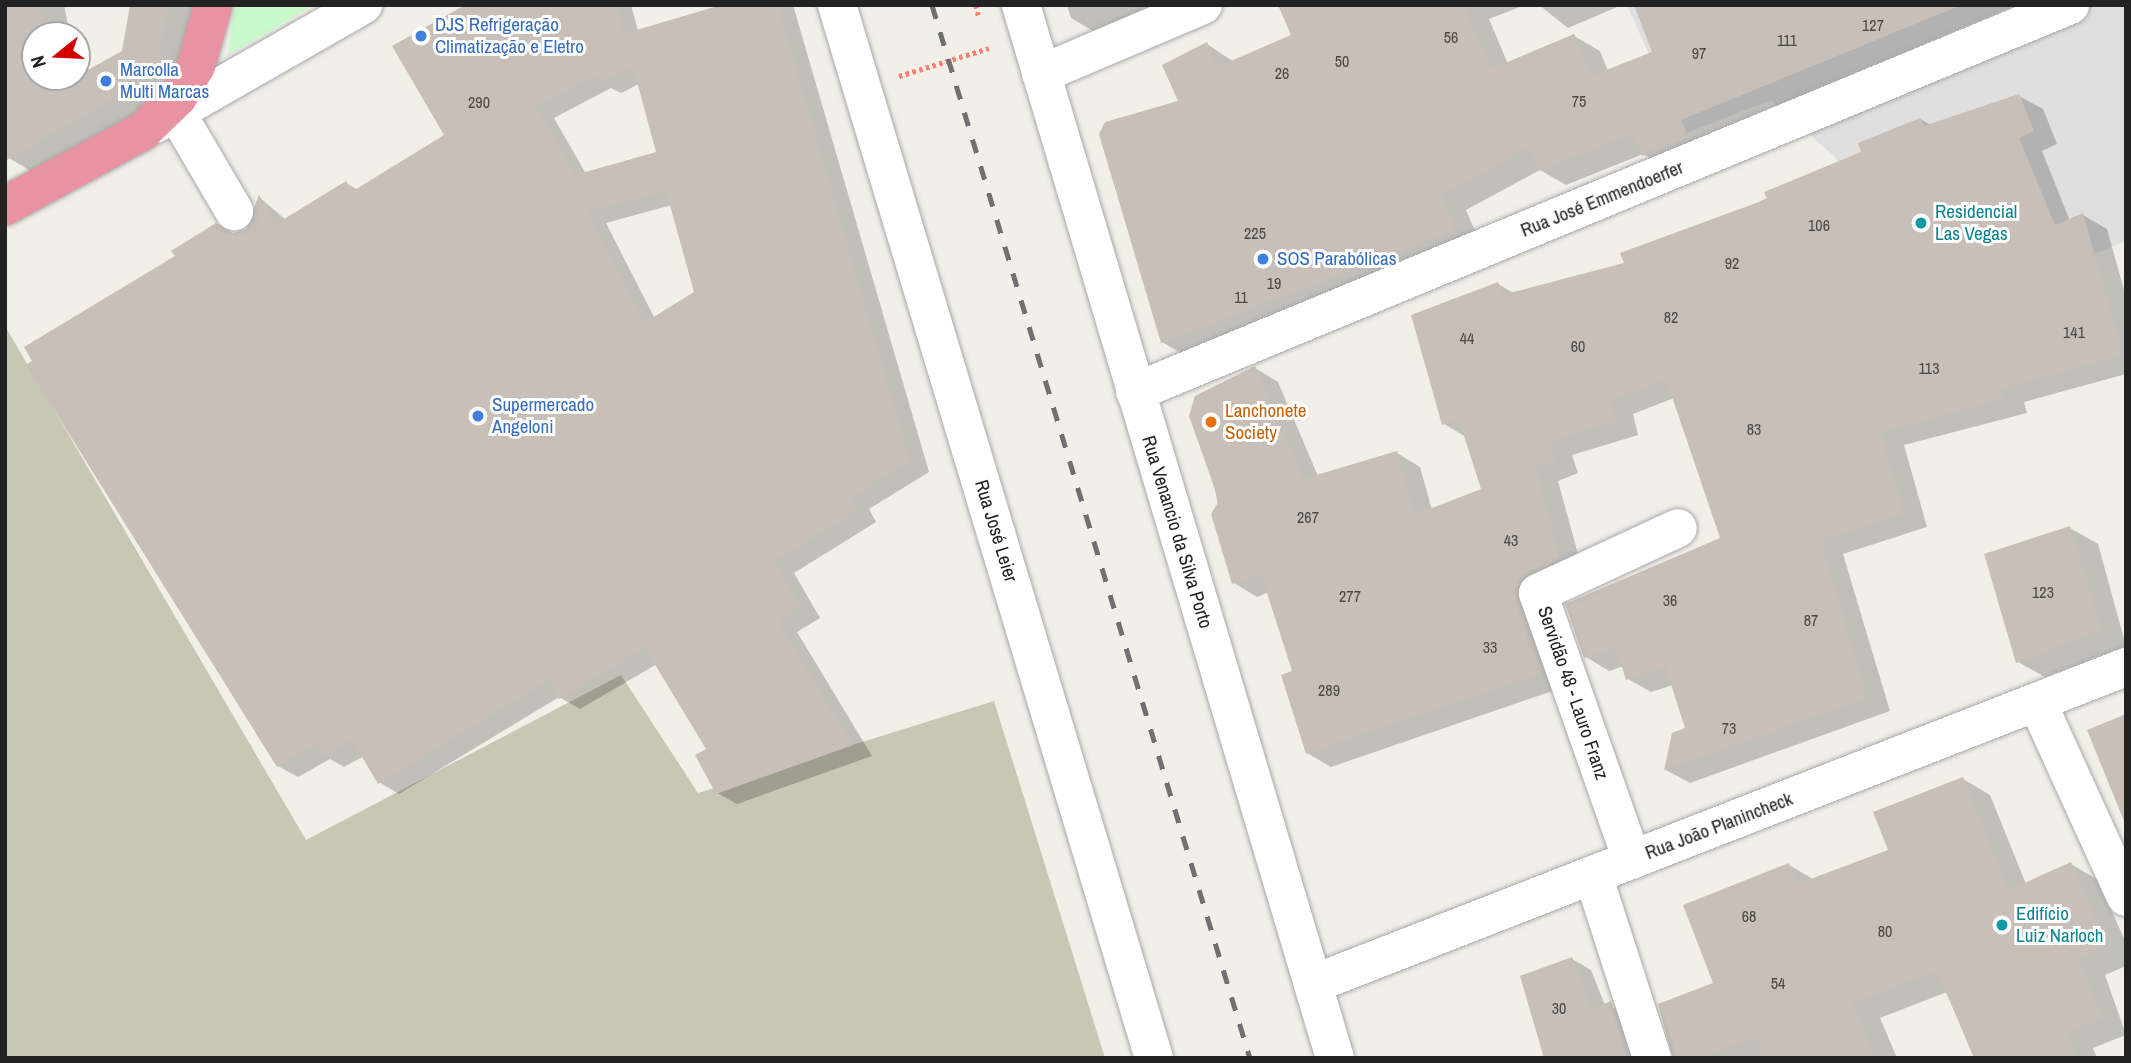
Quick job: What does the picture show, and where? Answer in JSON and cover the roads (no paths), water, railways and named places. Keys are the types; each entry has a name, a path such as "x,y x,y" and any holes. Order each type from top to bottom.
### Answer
{"highway":[{"path":"5,206 143,131 178,97 196,66 214,5"}],"street":[{"path":"143,131 363,5"},
{"name":"Rua José Leier","path":"837,5 1154,1058"},
{"name":"Rua Venancio da Silva Porto","path":"1021,5 1335,1058"},
{"path":"1041,74 1203,5"},
{"name":"Rua José Emmendoerfer","path":"1135,392 2070,5"},
{"path":"176,112 234,211"},
{"name":"Servidão 48 - Lauro Franz","path":"1632,860 1538,593 1678,528"},
{"name":"Rua João Planincheck","path":"1313,984 2126,667"},
{"path":"2037,702 2126,897"},
{"path":"1593,875 1652,1058"}],"railway":[{"path":"932,5 1250,1058"}],"place":[{"name":"DJS Refrigeração Climatização e Eletro","path":"421,36"},
{"name":"Marcolla Multi Marcas","path":"106,81"},
{"name":"Residencial Las Vegas","path":"1921,223"},
{"name":"SOS Parabólicas","path":"1263,259"},
{"name":"Supermercado Angeloni","path":"478,416"},
{"name":"Lanchonete Society","path":"1211,422"},
{"name":"Edifício Luiz Narloch","path":"2002,925"}]}
